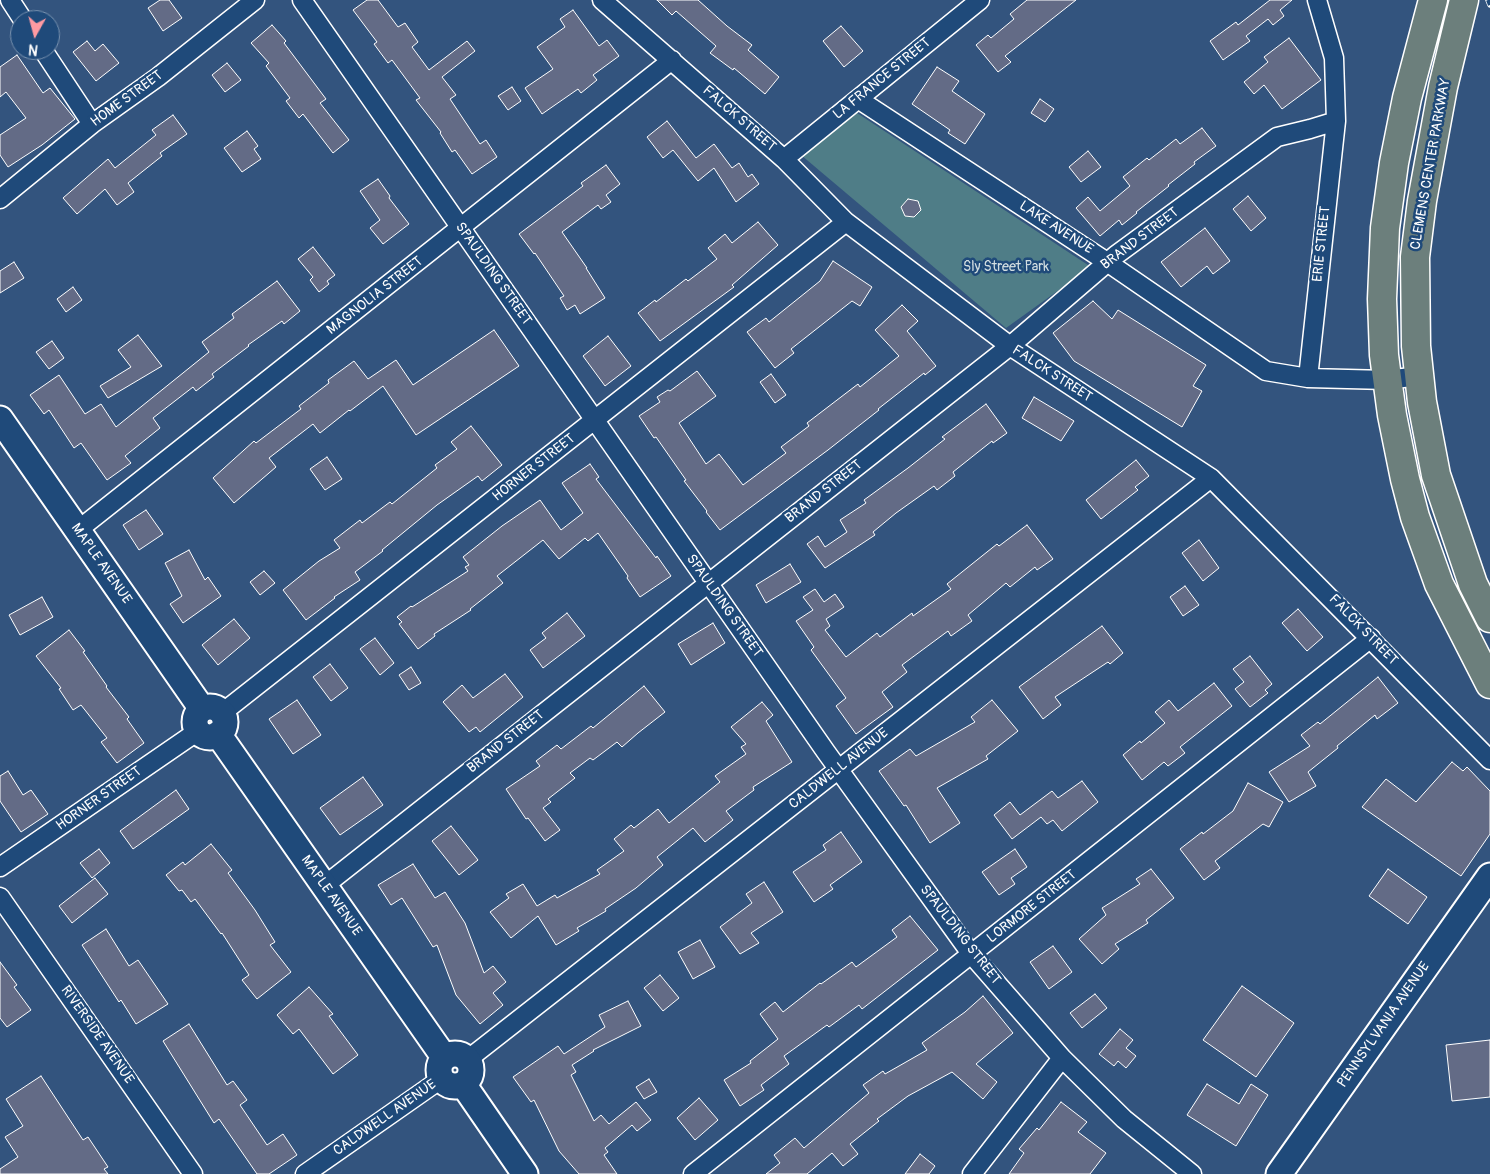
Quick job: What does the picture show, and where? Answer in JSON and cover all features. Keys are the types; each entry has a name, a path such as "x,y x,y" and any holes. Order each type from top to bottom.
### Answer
{"main road":[{"path":"1433,0 1407,98 1394,163 1385,228 1382,299 1384,355 1392,415 1405,479 1418,525 1438,584 1490,684"},
{"name":"CLEMENS CENTER PARKWAY","path":"1464,0 1432,145 1422,201 1416,257 1416,346 1422,402 1436,474 1473,584 1490,618"},
{"name":"MAPLE AVENUE","path":"0,419 526,1174"},
{"name":"PENNSYLVANIA AVENUE","path":"1279,1174 1490,876"}],"street":[{"name":"HOME STREET","path":"0,199 92,124 158,77 255,0"},
{"name":"SPAULDING STREET","path":"302,0 838,770 972,955 1062,1058 1124,1119 1192,1174"},
{"name":"LA FRANCE STREET","path":"784,159 980,0"},
{"name":"ERIE STREET","path":"1308,378 1336,121 1334,58 1317,0"},
{"name":"FALCK STREET","path":"604,1 784,159 846,222 1010,346 1211,478 1490,760"},
{"path":"50,60 92,124"},
{"name":"MAGNOLIA STREET","path":"78,530 672,60"},
{"name":"LAKE AVENUE","path":"858,99 1108,262 1266,371 1308,378"},
{"name":"BRAND STREET","path":"324,886 1010,346 1108,262 1277,137 1336,121"},
{"name":"HORNER STREET","path":"0,867 210,722 846,222"},
{"path":"1308,378 1387,380 1419,376"},
{"name":"CALDWELL AVENUE","path":"305,1174 454,1070 1211,478"},
{"name":"LORMORE STREET","path":"693,1174 1371,638"},
{"name":"RIVERSIDE AVENUE","path":"0,897 193,1174"},
{"path":"972,1174 1062,1058"}],"green space":[{"name":"Sly Street Park","path":"857,113 1091,267 1006,328 801,155"}],"building":[{"path":"160,0 169,0 182,18 163,31 148,8"},
{"path":"367,0 378,0 398,27 405,23 418,42 412,47 429,70 467,41 475,51 442,77 456,95 450,99 480,144 486,140 497,157 472,174 455,150 452,152 441,132 416,100 420,98 392,60 388,63 374,44 377,42 353,10"},
{"path":"657,0 698,0 752,45 748,50 779,77 765,94 734,68 733,70 710,53 716,46 676,11 672,15"},
{"path":"1027,0 1076,0 1005,56 1011,62 998,72 976,45 988,35 991,38 1014,19 1010,14"},
{"path":"1270,0 1292,0 1280,10 1284,16 1273,25 1268,19 1246,36 1250,41 1223,60 1210,41 1236,22 1238,25"},
{"path":"573,10 599,46 607,40 619,56 593,75 597,80 581,93 578,89 542,114 525,88 553,69 537,47 565,27 560,19"},
{"path":"272,25 286,41 284,43 326,99 320,103 349,140 333,153 303,114 299,118 286,101 290,98 266,66 269,63 251,43"},
{"path":"841,26 863,51 844,67 823,41"},
{"path":"1289,38 1321,80 1282,109 1264,85 1254,94 1244,82 1268,62 1264,57"},
{"path":"87,41 95,51 103,44 119,63 96,81 73,52"},
{"path":"10,60 20,60 43,93 50,88 75,119 42,145 8,167 0,155 0,135 26,118 6,92 0,97 0,67"},
{"path":"227,63 241,80 225,92 212,75"},
{"path":"937,67 959,81 952,91 985,114 965,144 948,133 950,130 912,104"},
{"path":"512,87 521,101 508,110 498,96"},
{"path":"1040,99 1054,109 1045,122 1031,113"},
{"path":"173,115 187,134 160,153 162,156 128,183 134,192 117,205 105,189 77,214 63,198 108,159 115,168 156,135 152,130"},
{"path":"667,121 696,158 714,144 732,168 739,163 748,177 752,174 759,184 736,202 714,168 698,181 673,150 663,158 647,137"},
{"path":"1202,128 1216,146 1194,162 1195,164 1122,225 1119,220 1100,236 1076,208 1088,197 1100,211 1130,186 1123,177 1176,139 1180,144"},
{"path":"247,131 258,146 254,149 261,159 242,172 224,148"},
{"path":"1088,151 1101,167 1081,182 1069,167"},
{"path":"606,165 620,184 606,195 611,202 601,209 598,205 562,232 605,298 580,314 575,305 567,310 560,298 564,296 535,253 519,234 583,186 581,183"},
{"path":"378,179 390,196 389,198 409,224 383,244 370,228 380,220 360,191"},
{"path":"1248,196 1266,218 1251,231 1233,209"},
{"path":"908,199 918,201 921,210 914,217 905,216 901,207"},
{"path":"758,222 778,245 732,285 734,287 660,341 638,313 686,279 688,281 717,259 708,248 725,234 732,243"},
{"path":"1205,228 1230,261 1213,274 1207,266 1181,287 1161,262"},
{"path":"313,247 335,275 327,281 329,284 319,292 310,280 313,277 298,259"},
{"path":"833,261 872,287 860,306 852,301 791,349 794,353 775,368 747,332 766,318 769,322 820,281"},
{"path":"14,262 24,278 0,293 0,271"},
{"path":"277,281 300,311 284,324 282,321 248,345 212,374 214,377 196,391 193,387 153,418 160,428 125,456 131,463 107,480 81,443 74,448 49,410 44,414 30,395 59,375 85,414 101,404 116,427 209,352 202,342 234,318 232,314"},
{"path":"73,287 82,300 66,312 57,299"},
{"path":"1093,301 1112,319 1118,310 1206,365 1193,386 1202,391 1182,427 1074,361 1053,333"},
{"path":"902,305 918,321 907,331 936,366 925,375 924,373 828,450 720,530 684,481 686,480 656,437 654,438 639,416 660,402 657,397 668,390 670,391 697,371 716,396 679,423 706,464 719,454 743,485 786,453 781,447 809,426 807,423 858,384 860,387 899,356 875,330"},
{"path":"494,330 519,366 416,435 383,386 320,433 313,424 269,458 276,467 234,503 213,478 254,441 256,443 301,409 299,406 329,383 328,380 354,361 368,379 396,360 413,385"},
{"path":"138,335 162,366 108,398 100,386 131,367 118,350"},
{"path":"608,336 631,366 605,386 583,356"},
{"path":"52,341 64,358 49,369 36,352"},
{"path":"771,374 786,395 775,403 760,382"},
{"path":"1034,397 1074,421 1061,441 1022,418"},
{"path":"986,404 1007,433 993,443 992,441 953,472 955,476 937,490 934,486 873,532 875,535 825,568 807,544 818,536 825,547 847,532 840,520 866,503 864,500 945,439 942,437"},
{"path":"471,426 502,465 482,481 478,476 437,505 355,572 360,580 334,597 306,620 283,590 319,561 340,548 334,540 360,520 362,523 390,502 392,504 437,468 435,465 457,449 451,442"},
{"path":"327,457 342,479 325,490 310,469"},
{"path":"1136,460 1149,476 1135,487 1138,490 1101,519 1086,500"},
{"path":"590,464 599,477 596,479 671,576 640,597 598,533 588,541 585,538 559,559 543,540 497,576 503,583 471,610 434,634 435,636 418,649 399,624 402,622 397,617 411,606 468,571 465,567 469,565 463,557 502,526 540,500 561,530 583,513 562,483"},
{"path":"146,510 163,534 139,550 123,525"},
{"path":"1027,525 1053,559 1037,570 1035,567 1010,587 1006,583 968,615 972,621 951,636 948,631 902,665 907,672 882,692 893,707 856,734 836,706 846,698 811,650 814,647 796,621 813,610 803,597 815,589 824,602 835,594 844,607 826,619 830,626 825,630 846,657 877,633 880,637 912,613 913,616 951,589 947,584 997,544 999,546"},
{"path":"1199,540 1219,568 1203,581 1182,553"},
{"path":"189,550 205,580 208,577 221,596 183,623 170,604 182,596 165,563"},
{"path":"790,564 801,582 766,603 756,585"},
{"path":"264,571 275,583 260,595 250,582"},
{"path":"1185,586 1199,605 1183,616 1170,597"},
{"path":"42,597 53,617 20,635 9,615"},
{"path":"1298,609 1323,637 1307,651 1282,623"},
{"path":"567,613 585,636 543,668 530,650 546,638 542,633"},
{"path":"234,619 250,638 218,665 202,645"},
{"path":"713,623 725,643 691,665 678,644"},
{"path":"1102,626 1123,653 1110,664 1108,662 1055,697 1061,705 1043,719 1019,687"},
{"path":"69,630 85,651 83,652 106,687 129,717 127,719 144,743 117,763 101,742 107,738 81,705 73,710 59,689 61,688 36,656"},
{"path":"375,638 394,663 380,675 360,649"},
{"path":"1250,656 1272,684 1265,690 1268,693 1250,707 1235,689 1244,682 1233,669"},
{"path":"330,664 348,688 331,701 313,677"},
{"path":"411,667 421,683 409,690 399,675"},
{"path":"505,674 523,697 480,732 476,727 469,732 443,702 462,685 473,698"},
{"path":"1378,677 1398,703 1377,719 1375,715 1308,772 1316,786 1289,802 1269,772 1310,746 1301,735 1318,722 1320,724"},
{"path":"1214,683 1232,706 1180,747 1185,753 1168,766 1164,762 1142,780 1123,755 1165,723 1155,712 1169,700 1178,711"},
{"path":"644,686 665,712 622,747 617,742 593,760 590,758 570,773 575,778 548,799 551,802 543,808 560,830 545,841 528,818 526,819 506,789 540,766 536,761 557,745 561,749 591,726 593,728"},
{"path":"297,700 321,735 293,754 269,719"},
{"path":"992,700 1018,731 986,756 988,759 937,788 960,823 930,843 906,805 904,806 879,771 910,749 916,756 975,722 971,717"},
{"path":"762,702 773,715 766,721 792,762 753,787 754,790 726,811 733,820 705,842 693,828 657,857 663,865 636,888 605,909 606,911 577,928 579,931 556,945 538,916 511,938 490,912 509,898 506,894 523,884 537,906 555,895 557,898 600,874 597,870 624,851 614,839 631,825 634,828 658,809 669,823 720,782 715,776 746,754 741,747 746,744 731,727"},
{"path":"1452,762 1463,771 1467,767 1490,791 1490,834 1461,876 1362,807 1386,779 1416,802"},
{"path":"8,771 23,795 31,790 48,814 21,832 0,801 0,776"},
{"path":"363,777 383,805 340,835 320,808"},
{"path":"1082,781 1098,802 1062,831 1053,820 1047,824 1041,817 1012,839 994,815 1010,802 1020,815 1052,791 1058,798"},
{"path":"1248,783 1283,802 1269,827 1263,824 1215,861 1220,868 1204,880 1180,849 1233,811"},
{"path":"176,790 189,809 133,849 120,831"},
{"path":"451,826 478,860 459,875 432,841"},
{"path":"841,832 862,862 830,885 833,889 814,902 793,872 826,850 823,845"},
{"path":"211,844 232,870 228,873 275,942 270,945 291,972 257,999 242,980 249,975 222,933 195,899 191,902 182,890 179,891 166,875 183,862 185,865"},
{"path":"99,849 110,863 92,878 80,863"},
{"path":"1015,849 1027,867 1011,878 1015,884 999,895 982,872"},
{"path":"413,864 435,898 445,892 465,923 484,973 493,966 506,982 493,993 503,1005 480,1024 456,995 437,945 433,947 402,898 391,905 378,885"},
{"path":"1151,869 1174,898 1146,920 1148,923 1115,944 1119,949 1102,964 1079,939 1106,915 1102,908 1140,884 1136,879"},
{"path":"1388,869 1427,897 1408,924 1369,896"},
{"path":"95,878 108,894 72,923 59,906"},
{"path":"764,882 783,912 751,933 759,943 740,954 720,927 752,903 746,894"},
{"path":"910,916 938,950 862,1009 859,1005 784,1056 789,1064 761,1085 764,1090 740,1106 724,1080 751,1063 750,1061 778,1039 760,1014 775,1002 783,1012 820,983 852,962 856,967 897,937 892,930"},
{"path":"106,929 129,966 138,960 168,1004 136,1024 121,1000 119,1002 82,945"},
{"path":"700,940 715,967 693,979 678,952"},
{"path":"1053,946 1072,972 1049,989 1030,962"},
{"path":"0,962 17,985 14,987 31,1010 7,1027 0,1018"},
{"path":"660,975 679,998 663,1011 644,988"},
{"path":"1242,986 1294,1023 1256,1077 1203,1040"},
{"path":"309,987 333,1014 329,1016 358,1055 333,1074 299,1029 293,1034 277,1015"},
{"path":"1095,994 1107,1008 1082,1028 1070,1013"},
{"path":"983,996 1013,1033 976,1064 997,1082 983,1099 952,1072 908,1096 877,1119 879,1121 850,1144 858,1154 843,1166 832,1153 807,1174 766,1174 780,1163 774,1155 795,1138 804,1148 869,1093 863,1085 883,1071 885,1074 927,1050 922,1043 965,1012"},
{"path":"628,1001 641,1026 593,1050 572,1065 576,1072 571,1075 594,1121 601,1115 609,1124 636,1102 651,1120 637,1131 632,1125 605,1148 608,1152 604,1155 617,1174 579,1174 559,1151 534,1100 531,1102 513,1077 558,1046 564,1054 605,1027 599,1015"},
{"path":"189,1024 227,1085 233,1081 247,1100 240,1105 267,1145 283,1134 297,1155 269,1174 257,1174 219,1119 214,1123 163,1041"},
{"path":"1120,1029 1133,1040 1126,1048 1136,1056 1126,1068 1118,1061 1114,1066 1099,1054"},
{"path":"1490,1040 1490,1097 1452,1101 1446,1045"},
{"path":"41,1076 83,1140 88,1137 108,1167 104,1169 108,1174 0,1174 0,1169 18,1157 5,1137 23,1126 6,1099"},
{"path":"649,1079 657,1092 644,1099 636,1087"},
{"path":"1207,1084 1239,1104 1251,1084 1268,1095 1236,1146 1187,1115"},
{"path":"699,1098 718,1120 695,1140 677,1118"},
{"path":"1061,1102 1087,1122 1078,1132 1106,1153 1090,1174 1009,1174 1024,1153 1019,1149 1037,1128 1039,1130"},
{"path":"920,1154 935,1166 929,1174 905,1174"}],"railway":[{"path":"1488,0 1490,5"}]}
